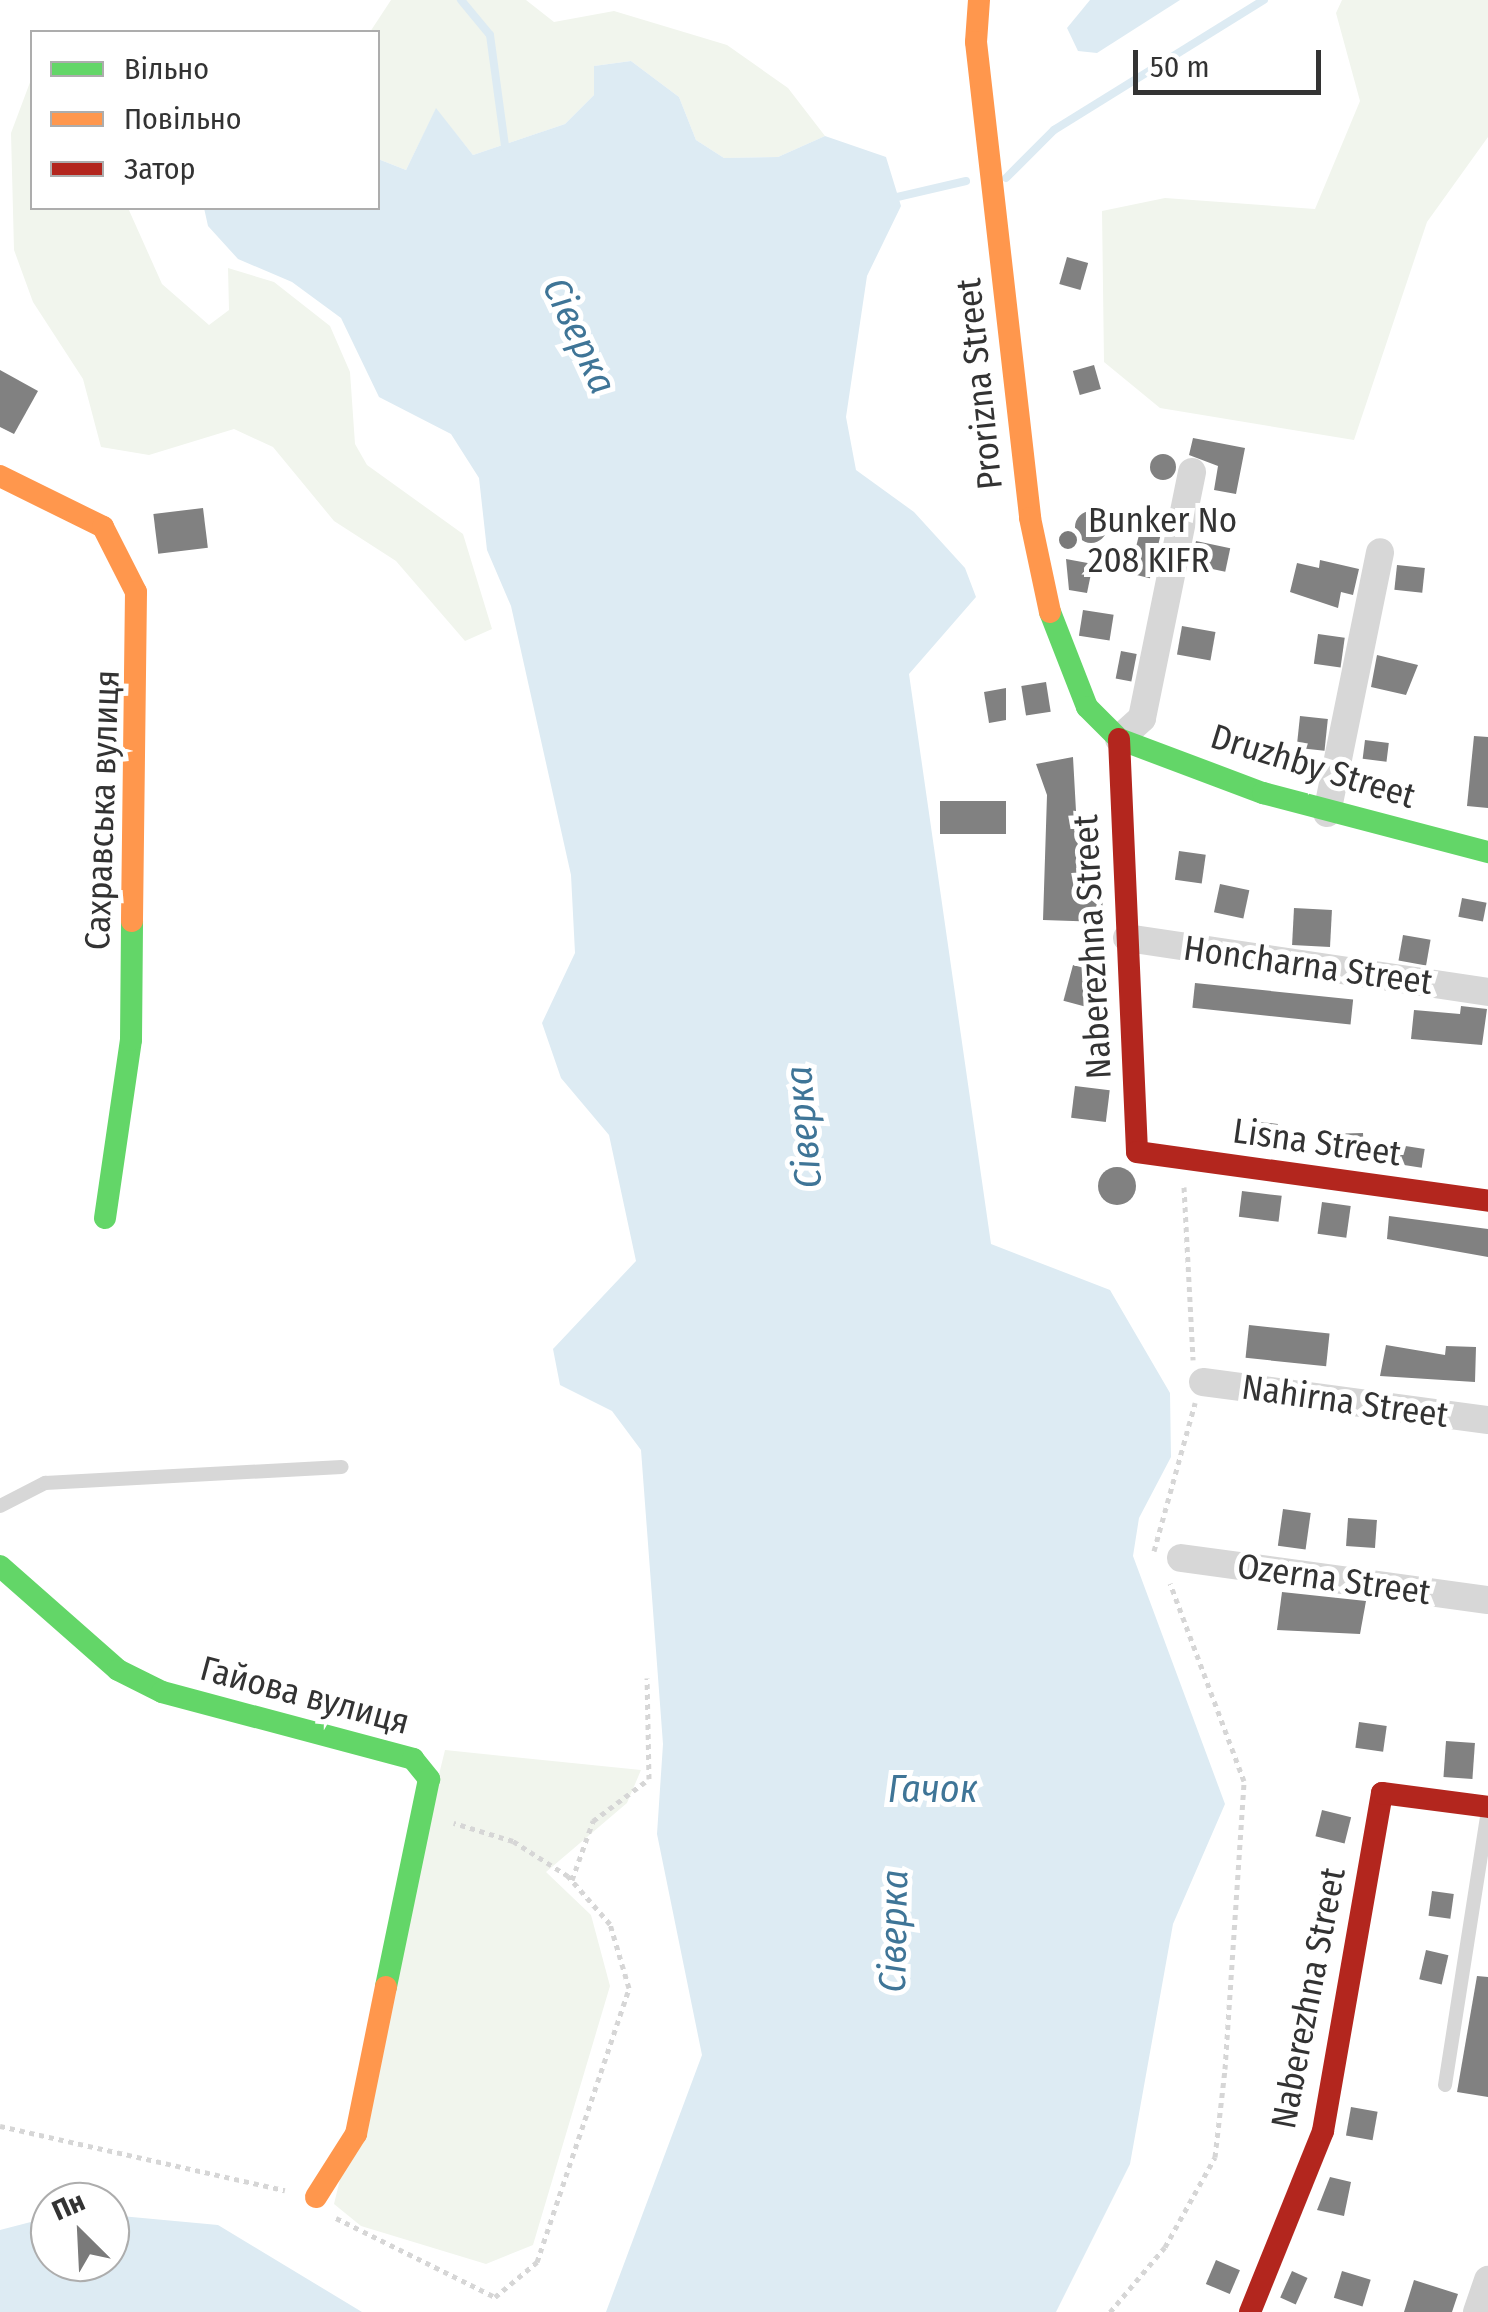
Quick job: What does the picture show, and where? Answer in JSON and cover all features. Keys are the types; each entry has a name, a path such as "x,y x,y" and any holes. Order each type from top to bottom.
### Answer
{"street":[{"name":"Prorizna Street","path":"979,0 976,42 1030,518 1053,628 1087,707 1119,739"},
{"path":"1119,739 1142,718 1192,472"},
{"name":"Сахравська вулиця","path":"0,476 103,527 136,592 131,1040 105,1218"},
{"path":"1328,814 1380,552"},
{"name":"Druzhby Street","path":"1119,739 1328,814 1488,852"},
{"name":"Naberezhna Street","path":"1119,739 1137,1152"},
{"name":"Honcharna Street","path":"1128,938 1488,992"},
{"name":"Lisna Street","path":"1137,1152 1488,1201"},
{"name":"Nahirna Street","path":"1203,1382 1488,1420"},
{"name":"Ozerna Street","path":"1181,1558 1488,1600"},
{"name":"Гайова вулиця","path":"0,1566 118,1670 162,1692 413,1759 430,1779 356,2134 316,2197"},
{"name":"Naberezhna Street","path":"1250,2312 1323,2130 1382,1793 1488,1809"},
{"path":"1477,2312 1488,2280"}],"lane":[{"path":"0,1506 46,1483 342,1467"},
{"path":"1445,2085 1488,1809"}],"path":[{"path":"1110,2312 1165,2247 1215,2157 1226,2070 1244,1782 1154,1552 1203,1382 1191,1355 1183,1158"},
{"path":"572,1880 592,1821 649,1779 647,1678"},
{"path":"0,2126 316,2197 339,2221 495,2297 537,2262 629,1988 610,1924 572,1880 513,1841 424,1804"}],"shaded area":[{"path":"391,0 526,0 554,22 614,11 727,45 788,88 825,136 778,157 724,158 696,140 679,97 631,61 594,66 594,95 565,124 473,155 436,109 406,170 380,160 380,30 371,30"},
{"path":"1342,0 1488,0 1488,137 1427,222 1354,440 1160,408 1104,362 1102,211 1165,198 1315,209 1360,101 1336,13"},
{"path":"30,82 30,210 129,210 162,284 209,325 229,310 228,268 274,282 330,326 350,372 355,444 367,465 463,534 492,629 465,641 396,561 334,521 273,447 234,429 149,455 101,447 83,379 33,302 14,250 11,133"},
{"path":"445,1750 641,1770 627,1803 546,1872 591,1915 610,1986 533,2245 486,2264 361,2226 334,2204"}],"water":[{"path":"1090,0 1180,0 1097,53 1078,51 1067,28"},
{"name":"Гачок","path":"631,61 679,97 696,140 724,158 778,157 825,136 886,157 901,206 867,276 846,417 856,470 914,512 965,568 976,597 909,674 991,1244 1110,1290 1170,1393 1171,1457 1139,1518 1133,1556 1225,1804 1173,1924 1130,2164 1056,2312 606,2312 702,2055 657,1834 663,1744 641,1450 612,1411 560,1385 553,1349 636,1261 609,1135 561,1078 542,1023 575,953 571,875 511,606 487,550 479,478 451,434 379,397 341,318 292,282 238,259 208,226 204,210 380,210 380,160 406,170 436,108 473,155 565,124 594,95 594,66"},
{"path":"130,2217 218,2225 362,2312 0,2312 0,2230 30,2222 30,2282 130,2282"}],"building":[{"path":"1067,257 1088,263 1080,290 1059,284"},
{"path":"1094,365 1101,389 1080,395 1073,371"},
{"path":"0,370 38,391 14,434 0,427"},
{"path":"1193,438 1245,448 1236,494 1214,490 1218,466 1189,455"},
{"path":"1163,454 1172,458 1176,467 1172,476 1163,480 1154,476 1150,467 1154,458"},
{"path":"203,508 208,548 158,554 153,514"},
{"path":"1091,511 1102,516 1107,527 1102,538 1091,543 1080,538 1075,527 1080,516"},
{"path":"1144,515 1164,520 1150,578 1129,573"},
{"path":"1196,541 1230,548 1225,572 1191,564"},
{"path":"1066,559 1093,564 1087,593 1069,590"},
{"path":"1320,560 1359,569 1353,595 1341,592 1338,608 1290,592 1297,563 1319,568"},
{"path":"1397,565 1425,568 1422,593 1394,590"},
{"path":"1083,610 1114,615 1110,641 1079,636"},
{"path":"1182,626 1215,632 1210,660 1177,655"},
{"path":"1318,634 1345,638 1341,667 1314,664"},
{"path":"1121,651 1137,654 1131,682 1116,678"},
{"path":"1377,655 1418,665 1406,695 1371,687"},
{"path":"1046,682 1051,712 1026,716 1021,686"},
{"path":"1006,688 1006,720 989,723 984,692"},
{"path":"1300,716 1328,719 1325,751 1297,748"},
{"path":"1474,736 1488,737 1488,808 1467,806"},
{"path":"1365,740 1389,743 1387,762 1363,759"},
{"path":"1247,750 1273,756 1270,770 1244,761"},
{"path":"1073,757 1080,883 1102,883 1103,922 1043,920 1047,795 1036,764"},
{"path":"940,801 1006,801 1006,834 940,834"},
{"path":"1179,851 1206,855 1202,883 1175,880"},
{"path":"1220,884 1249,890 1243,919 1214,912"},
{"path":"1462,898 1487,903 1483,921 1458,917"},
{"path":"1294,908 1332,910 1330,947 1292,945"},
{"path":"1403,935 1431,940 1426,965 1398,961"},
{"path":"1073,965 1100,972 1090,1008 1063,1001"},
{"path":"1195,983 1353,1000 1351,1024 1192,1008"},
{"path":"1461,1006 1487,1009 1482,1045 1411,1039 1414,1010 1460,1014"},
{"path":"1075,1086 1110,1090 1106,1122 1071,1118"},
{"path":"1250,1121 1278,1124 1276,1146 1248,1143"},
{"path":"1363,1133 1364,1156 1324,1154 1324,1134"},
{"path":"1399,1145 1425,1149 1422,1168 1396,1164"},
{"path":"1117,1167 1131,1172 1136,1186 1131,1200 1117,1205 1103,1200 1098,1186 1103,1172"},
{"path":"1242,1191 1282,1196 1279,1222 1239,1217"},
{"path":"1322,1202 1351,1206 1346,1238 1318,1234"},
{"path":"1389,1216 1488,1229 1488,1257 1387,1239"},
{"path":"1249,1325 1330,1333 1326,1366 1246,1358"},
{"path":"1386,1345 1445,1355 1446,1346 1476,1347 1475,1382 1380,1376"},
{"path":"1283,1509 1311,1513 1306,1550 1278,1546"},
{"path":"1348,1518 1377,1520 1375,1548 1346,1546"},
{"path":"1282,1592 1366,1601 1360,1634 1277,1630"},
{"path":"1359,1722 1387,1726 1383,1752 1355,1748"},
{"path":"1446,1741 1475,1743 1472,1779 1443,1777"},
{"path":"1322,1810 1351,1817 1345,1843 1315,1836"},
{"path":"1323,1875 1343,1878 1339,1903 1319,1900"},
{"path":"1432,1891 1454,1894 1450,1919 1429,1916"},
{"path":"1426,1950 1448,1955 1442,1984 1419,1979"},
{"path":"1477,1976 1488,1977 1488,2097 1457,2092"},
{"path":"1300,2003 1320,2007 1313,2040 1294,2036"},
{"path":"1351,2107 1378,2112 1373,2140 1346,2136"},
{"path":"1330,2177 1351,2182 1344,2216 1317,2210"},
{"path":"1216,2260 1240,2270 1230,2294 1206,2284"},
{"path":"1292,2271 1308,2278 1296,2304 1280,2297"},
{"path":"1342,2271 1371,2280 1363,2307 1334,2298"},
{"path":"1414,2280 1458,2294 1452,2312 1404,2312"}],"waterway":[{"name":"Сіверка","path":"461,0 490,35 506,154"},
{"path":"1006,178 1054,130 1264,0"},
{"path":"893,198 966,181"}],"traffic: fast":[{"path":"1050,612 1087,707 1119,739 1263,793 1488,852"},
{"path":"105,1218 131,1040 132,921"},
{"path":"0,1566 118,1670 162,1692 413,1759 429,1779 386,1987"}],"traffic: slow":[{"path":"979,0 976,42 1030,518 1050,612"},
{"path":"0,476 103,527 136,592 132,921"},
{"path":"316,2197 356,2134 386,1987"}],"traffic: jam":[{"path":"1119,739 1137,1152 1488,1201"},
{"path":"1250,2312 1323,2131 1382,1793 1488,1807"}],"place":[{"name":"Bunker No 208 KIFR","path":"1068,540"}]}
